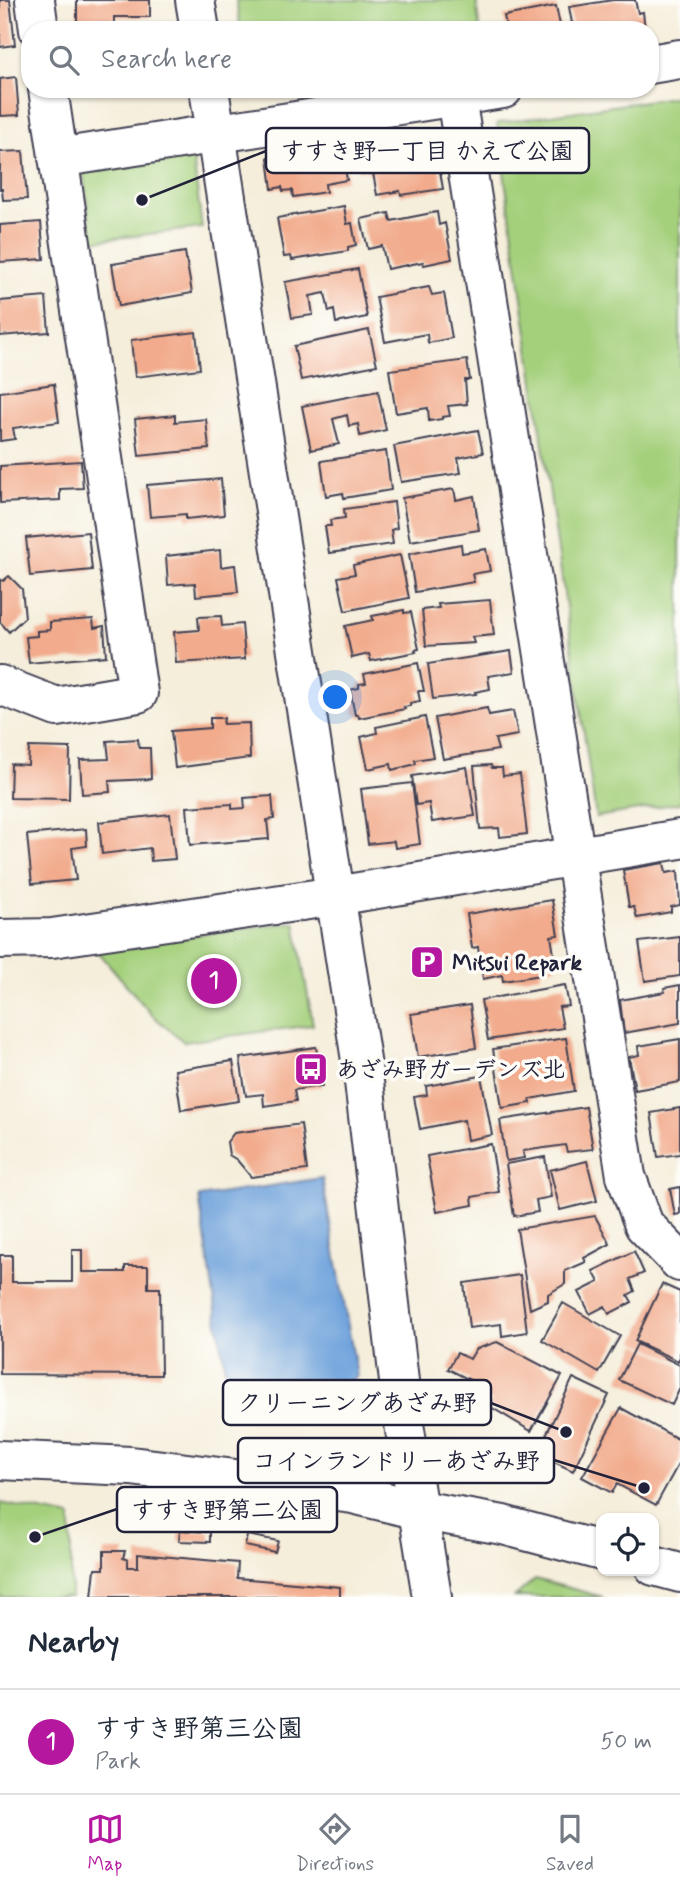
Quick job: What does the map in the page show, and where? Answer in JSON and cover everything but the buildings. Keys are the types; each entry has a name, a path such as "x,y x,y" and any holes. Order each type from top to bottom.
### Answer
{"street":[{"path":"35,0 38,21"},
{"path":"195,0 198,21"},
{"path":"659,62 680,59"},
{"path":"0,685 57,707 138,693 49,98"},
{"path":"211,98 363,1073 404,1424 432,1597"},
{"path":"58,158 450,98"},
{"path":"456,98 626,1176 644,1225 680,1262"},
{"path":"0,939 52,937 335,896 680,839"},
{"path":"0,1460 131,1466 353,1494 419,1510 503,1525 596,1550"},
{"path":"659,1567 680,1573"}],"green space":[{"path":"236,0 476,0 479,21 240,21"},
{"path":"680,96 680,803 596,817 497,123"},
{"path":"193,158 202,228 92,241 83,171"},
{"path":"295,922 313,1025 184,1042 151,1014 95,948"},
{"path":"0,1503 71,1517 71,1597 0,1597"},
{"path":"535,1579 603,1597 514,1597"}],"water":[{"path":"322,1178 357,1376 320,1408 229,1397 199,1197"}],"place":[{"name":"すすき野一丁目 かえで公園","path":"142,200"},
{"name":"Mitsui Repark","path":"427,962"},
{"name":"すすき野第三公園","path":"214,981"},
{"name":"あざみ野ガーデンズ北","path":"311,1069"},
{"name":"クリーニングあざみ野","path":"566,1432"},
{"name":"コインランドリーあざみ野","path":"644,1488"},
{"name":"すすき野第二公園","path":"35,1537"}]}
